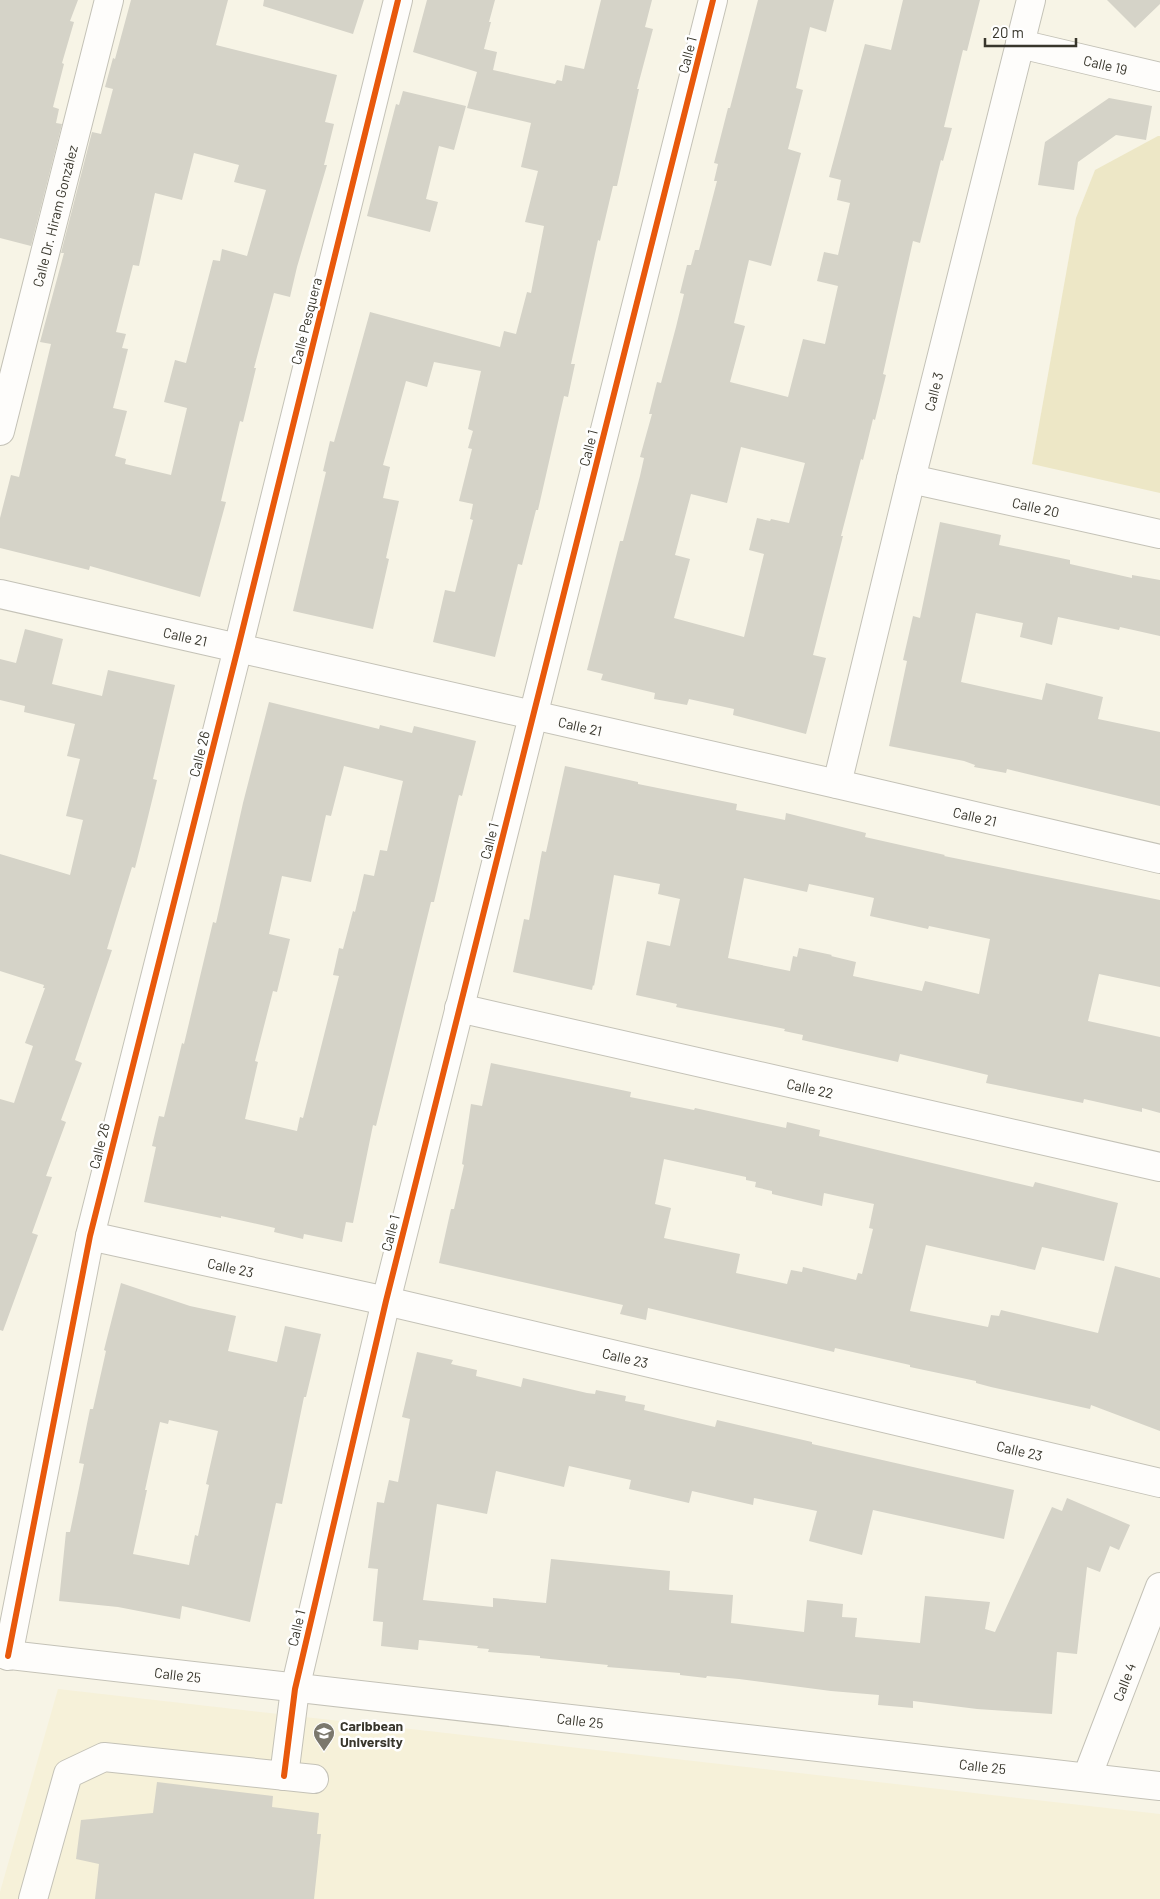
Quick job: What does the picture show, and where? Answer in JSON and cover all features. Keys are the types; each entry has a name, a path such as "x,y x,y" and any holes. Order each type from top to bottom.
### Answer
{"street":[{"name":"Calle Dr. Hiram González","path":"0,431 109,0"},
{"name":"Calle Pesquera","path":"238,648 398,0"},
{"name":"Calle 1","path":"284,1776 295,1689 386,1301 714,0"},
{"name":"Calle 3","path":"837,784 910,479 1031,0"},
{"name":"Calle 19","path":"1020,44 1160,77"},
{"name":"Calle 20","path":"910,479 1160,534"},
{"name":"Calle 21","path":"0,594 1160,859"},
{"name":"Calle 26","path":"4,1655 90,1236 238,648"},
{"name":"Calle 22","path":"460,1008 1160,1167"},
{"name":"Calle 23","path":"90,1236 386,1301 1160,1483"},
{"name":"Calle 4","path":"1087,1777 1160,1586"},
{"name":"Calle 25","path":"4,1655 1160,1786"},
{"path":"33,1899 68,1774 104,1757 314,1779"}],"shaded area":[{"path":"1160,136 1160,493 1032,464 1076,218 1095,170"},
{"name":"Caribbean University","path":"58,1689 1160,1814 1160,1899 0,1899 0,1892"}],"building":[{"path":"0,0 78,0 70,21 74,22 62,63 64,64 53,107 59,109 56,123 62,124 31,246 0,238"},
{"path":"131,0 228,0 216,45 337,75 325,122 334,124 324,165 327,165 290,297 274,293 254,368 256,368 243,422 240,421 221,501 226,502 200,597 90,566 89,570 0,548 0,518 11,475 19,477 51,344 40,342 64,253 61,253 92,132 101,134 113,89 105,87 113,58 115,59","holes":["194,153 239,165 234,182 266,190 247,256 222,249 220,261 213,260 186,363 175,360 164,402 187,408 171,475 125,464 126,459 115,456 127,411 113,408 128,349 122,348 126,334 116,332 133,265 139,266 155,193 182,200"]},
{"path":"264,0 364,0 353,34 263,6"},
{"path":"427,0 495,0 484,49 497,52 493,70 555,84 557,80 562,81 565,65 584,69 601,0 652,0 645,27 653,29 637,89 639,89 617,186 613,186 600,241 598,240 571,364 575,364 568,397 564,396 538,510 536,510 522,565 518,564 495,657 433,642 445,590 455,592 473,520 470,519 473,504 459,501 472,449 468,448 473,431 468,429 481,371 434,362 427,387 406,381 383,465 390,467 383,498 399,501 386,558 389,559 373,629 293,611 326,472 323,471 330,441 334,442 370,312 500,347 504,331 516,334 527,292 531,293 544,226 525,222 538,171 521,167 531,123 467,108 477,72 413,52"},
{"path":"758,0 834,0 826,32 810,27 796,88 803,90 788,149 801,153 771,266 749,260 734,323 745,326 730,382 788,397 803,339 825,344 838,286 817,281 824,252 838,255 850,203 837,200 841,180 829,177 865,44 891,50 903,0 980,0 967,51 963,50 944,127 952,128 943,161 941,160 920,243 913,241 883,374 886,375 875,420 873,419 863,460 861,459 841,536 843,536 813,655 826,658 806,734 733,715 734,709 689,699 687,705 654,699 655,693 601,680 603,674 587,670 620,541 623,541 640,476 644,458 640,457 652,414 649,414 657,382 661,383 676,327 684,294 680,293 687,265 691,265 695,250 699,250 717,181 714,181 718,164 714,163 728,108 730,108","holes":["741,447 805,463 789,523 757,518 749,550 764,554 744,637 674,618 690,559 675,555 691,494 727,503"]},
{"path":"1107,0 1160,0 1160,4 1135,28"},
{"path":"403,91 466,106 454,150 439,146 426,199 438,202 430,232 367,216 396,104 399,105"},
{"path":"1109,98 1152,106 1146,140 1116,135 1078,162 1074,190 1038,185 1045,142"},
{"path":"940,522 1001,535 999,545 1070,560 1070,564 1132,578 1132,575 1160,580 1160,636 1120,627 1119,630 1058,617 1052,645 1020,637 1023,623 976,613 961,682 1042,700 1046,683 1103,697 1098,719 1160,732 1160,806 1007,769 1006,773 974,767 975,765 964,761 889,746 907,661 903,660 913,616 920,618"},
{"path":"25,629 63,639 52,684 102,696 108,670 175,685 153,779 157,780 135,868 132,867 107,949 112,950 75,1060 82,1063 61,1120 66,1122 46,1176 52,1177 32,1233 38,1235 3,1331 0,1330 0,1099 14,1103 33,1046 25,1043 45,988 43,988 44,985 0,971 0,854 70,875 83,820 66,816 80,759 67,756 75,724 24,712 25,706 0,700 0,659 16,663"},
{"path":"269,702 379,729 380,725 412,733 414,726 476,741 462,796 459,795 434,902 431,902 376,1126 373,1125 353,1223 346,1222 342,1242 304,1234 303,1239 274,1232 275,1228 144,1202 156,1147 152,1146 159,1116 164,1117 182,1043 184,1044 213,922 216,923 243,803","holes":["344,766 403,781 387,851 380,850 374,876 364,874 355,912 353,911 343,949 339,948 333,975 339,976 303,1118 300,1117 297,1131 245,1119 258,1062 255,1061 273,991 277,992 290,939 269,934 282,876 311,882 326,815 331,816"]},
{"path":"565,766 638,782 638,784 737,804 736,810 785,820 786,813 866,833 865,837 944,856 1160,900 1160,987 1099,974 1088,1021 1160,1037 1160,1113 1142,1108 1142,1112 1084,1099 1083,1103 986,1083 988,1075 900,1054 898,1062 802,1040 803,1035 784,1031 785,1029 676,1007 677,1004 636,995 647,941 670,946 680,899 658,894 660,884 614,875 592,990 513,972 524,919 529,920 542,851 546,852","holes":["744,878 807,892 809,884 874,898 870,916 928,929 929,926 990,939 979,994 925,981 922,991 853,976 856,962 799,948 797,957 793,956 790,971 728,958"]},
{"path":"491,1063 631,1092 630,1097 694,1110 695,1108 786,1128 787,1122 820,1130 819,1136 1033,1187 1035,1182 1118,1203 1104,1261 1042,1247 1035,1270 926,1245 910,1311 988,1327 991,1315 999,1316 1001,1310 1098,1333 1115,1266 1160,1278 1160,1431 1091,1405 1090,1409 991,1387 976,1383 976,1381 910,1367 910,1365 835,1348 834,1352 648,1308 646,1320 620,1314 623,1305 439,1263 451,1209 454,1209 464,1165 462,1164 471,1104 482,1106","holes":["664,1159 746,1177 746,1180 756,1182 755,1187 772,1191 772,1194 822,1206 824,1193 874,1204 869,1228 873,1229 862,1274 858,1273 856,1280 803,1267 802,1272 791,1270 787,1284 736,1273 740,1254 664,1238 671,1208 655,1204"]},
{"path":"121,1283 190,1306 236,1316 228,1351 277,1362 285,1326 321,1334 306,1397 304,1397 282,1504 276,1503 250,1622 182,1606 180,1619 118,1607 59,1601 66,1532 70,1532 84,1464 79,1463 90,1409 93,1409 106,1351 104,1350","holes":["169,1420 218,1431 206,1484 209,1485 198,1536 195,1535 189,1565 133,1554 160,1422 168,1424"]},
{"path":"417,1352 453,1360 451,1364 477,1370 476,1376 521,1387 523,1378 587,1393 595,1394 596,1390 626,1396 625,1401 645,1405 644,1410 715,1427 717,1420 812,1442 812,1444 1014,1490 1004,1539 873,1510 862,1555 809,1541 817,1511 754,1498 753,1505 692,1491 689,1503 629,1489 631,1480 569,1466 564,1487 496,1471 487,1514 437,1504 423,1600 493,1607 493,1598 546,1603 551,1559 670,1571 669,1590 733,1595 731,1623 804,1632 807,1600 843,1604 842,1617 857,1618 855,1637 920,1643 925,1596 990,1602 985,1629 995,1632 1052,1507 1062,1511 1067,1498 1130,1525 1119,1550 1110,1546 1100,1572 1087,1567 1077,1654 1057,1652 1052,1714 977,1709 913,1701 913,1708 878,1705 879,1695 739,1679 707,1676 706,1678 680,1675 680,1673 607,1667 608,1665 540,1658 540,1656 488,1652 489,1649 477,1648 478,1646 419,1640 418,1650 381,1646 383,1622 373,1621 378,1569 368,1568 377,1502 384,1503 389,1480 398,1482 410,1419 402,1417"},
{"path":"157,1782 273,1796 272,1807 319,1813 317,1834 321,1834 314,1899 95,1899 99,1864 76,1859 81,1820 153,1813"}],"cycle path":[{"path":"8,1656 90,1236 398,0"},
{"path":"284,1776 295,1689 386,1301 713,0"}],"place":[{"name":"Caribbean University","path":"324,1752"}]}
